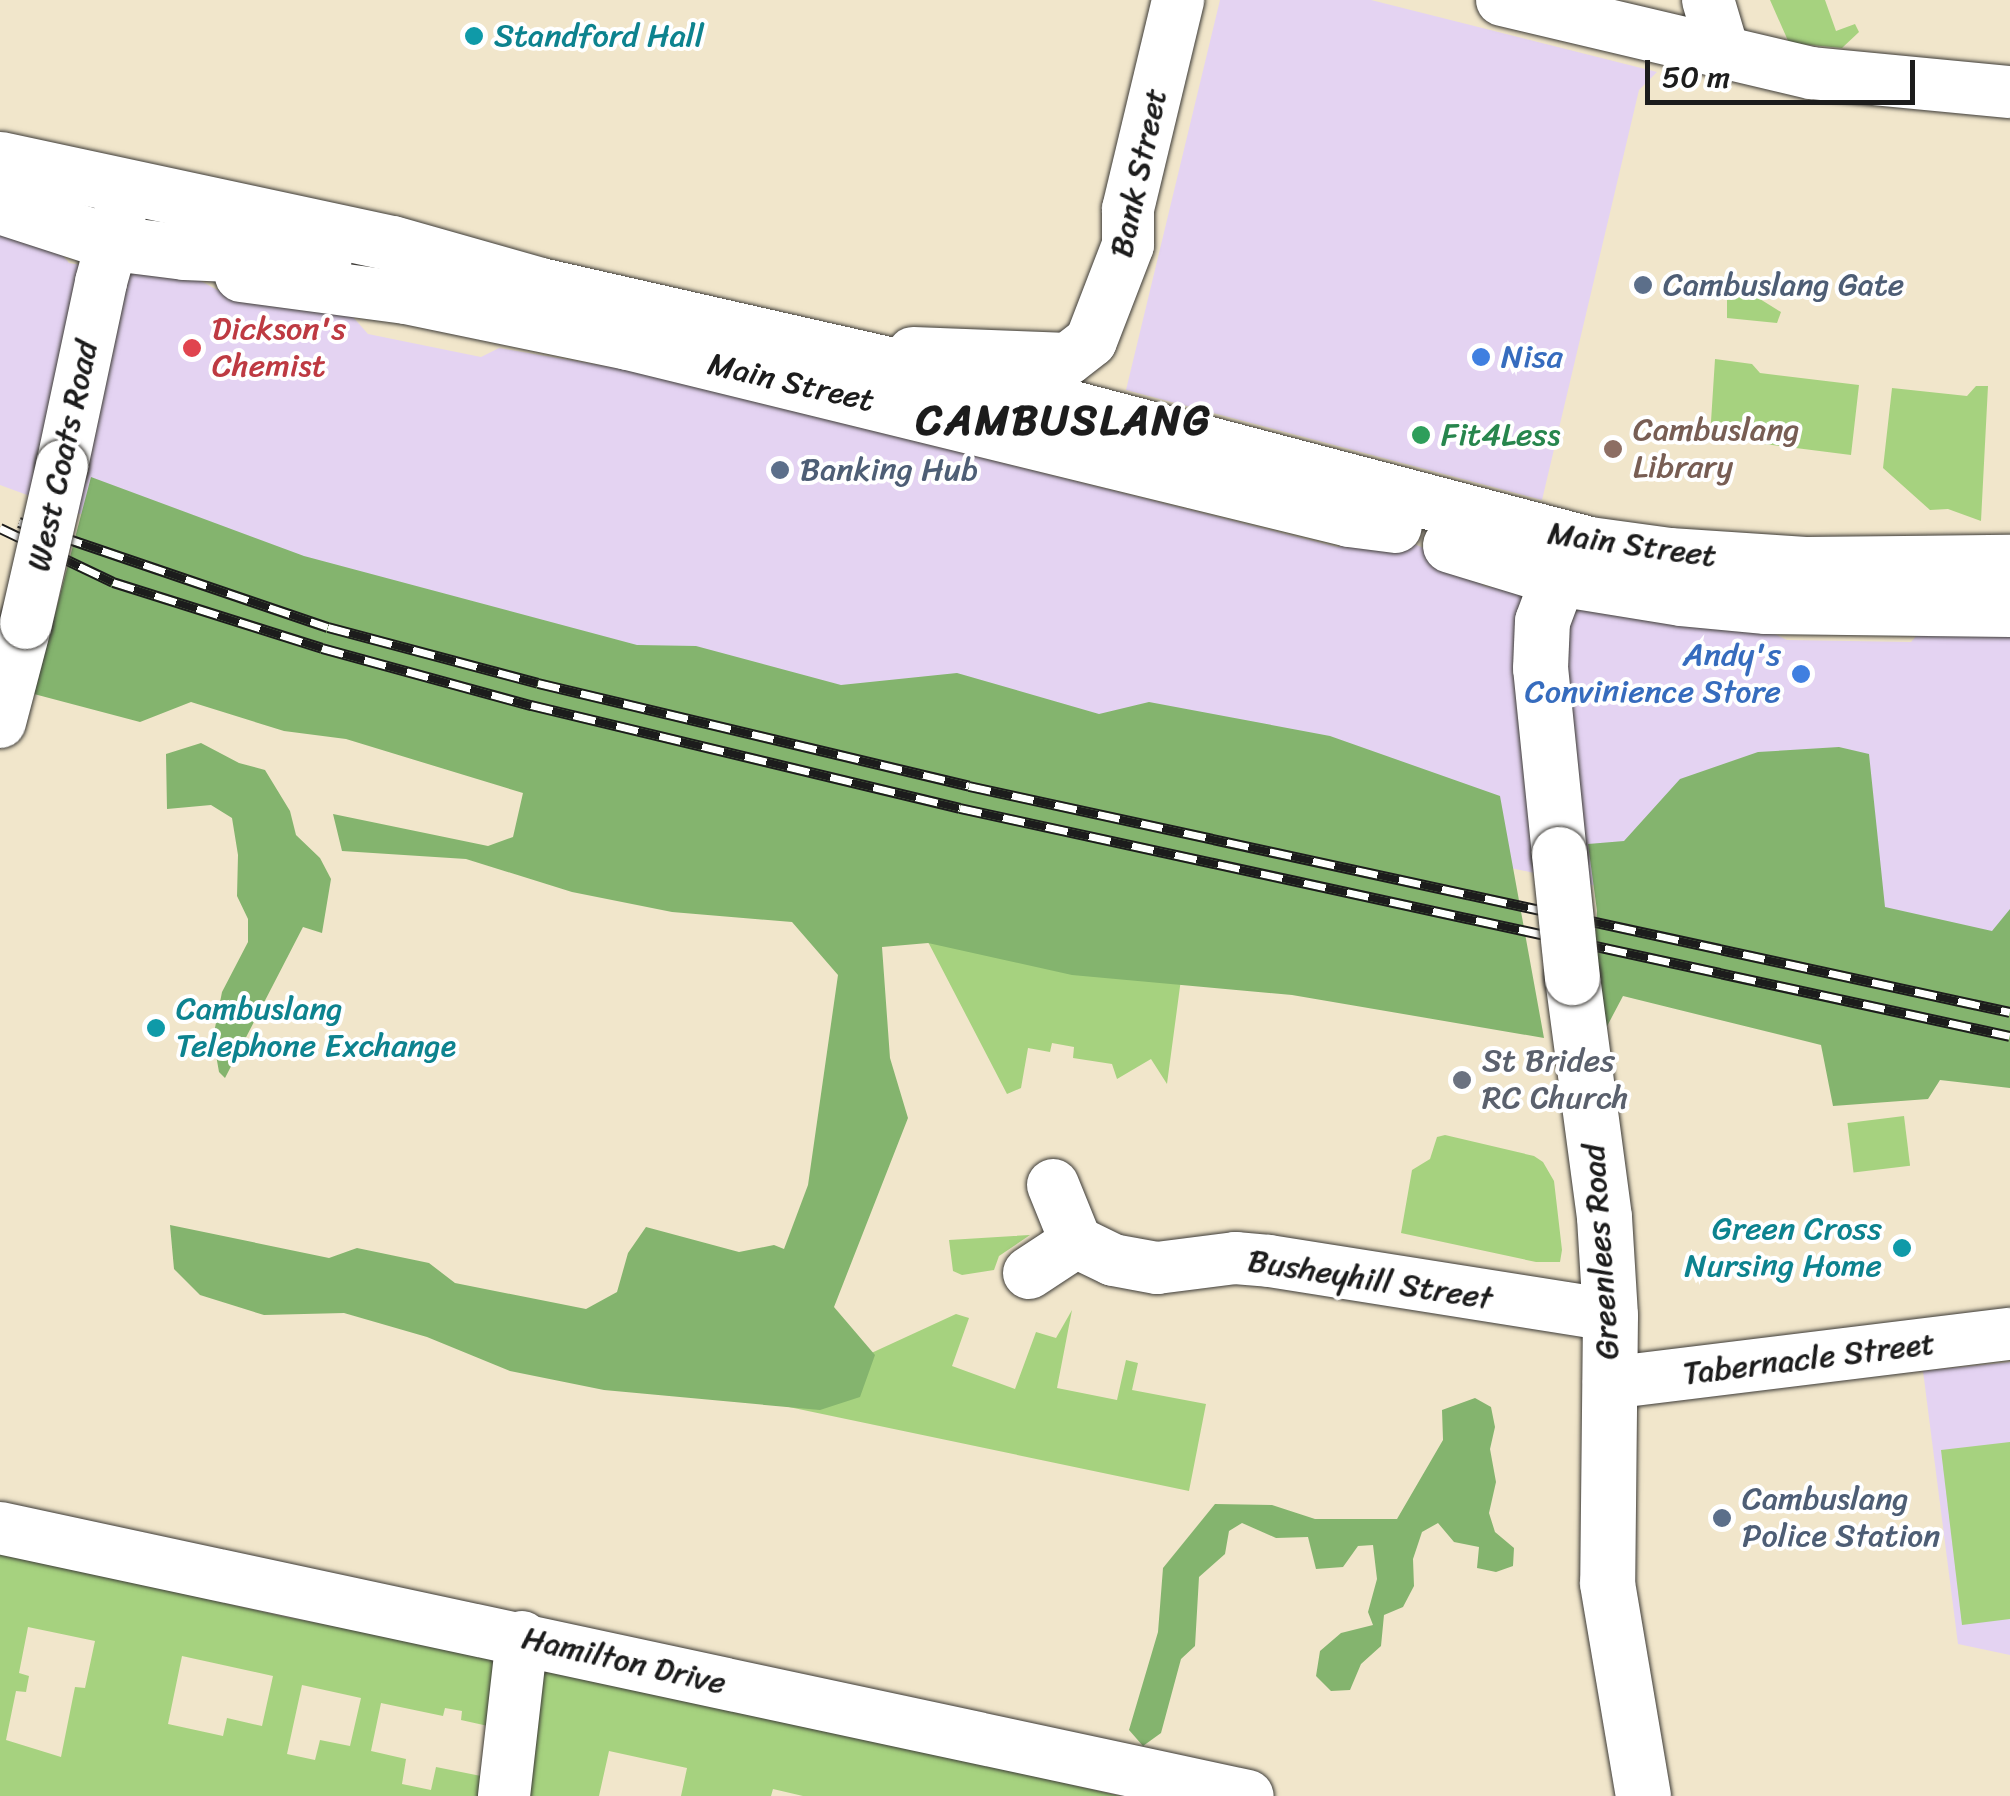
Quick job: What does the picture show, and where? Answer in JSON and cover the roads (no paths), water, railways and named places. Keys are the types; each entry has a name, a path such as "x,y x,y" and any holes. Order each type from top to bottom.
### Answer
{"main road":[{"name":"Main Street","path":"0,159 392,243 540,285 1018,394 1263,459 1301,465 1574,561 1669,555 1805,564 2010,562"},
{"name":"Main Street","path":"0,206 112,243 184,252 344,260 540,285"},
{"name":"Main Street","path":"1263,459 1396,527 1574,561 1766,606 2010,609"},
{"name":"Greenlees Road","path":"1574,561 1542,621 1540,668 1572,977 1604,1217 1610,1316 1606,1583 1644,1796"}],"street":[{"name":"Bank Street","path":"796,344 1013,360 1068,359 1091,341 1128,245 1128,209 1178,0"},
{"path":"1502,0 1812,73 2010,92"},
{"path":"1708,0 1724,54"},
{"name":"West Coats Road","path":"0,722 127,189"},
{"name":"Main Street","path":"184,252 251,279 406,298 628,344 1000,433 1063,453 1170,474 1349,522 1396,527"},
{"path":"1030,1273 1076,1242 1053,1186"},
{"name":"Busheyhill Street","path":"1076,1242 1113,1260 1157,1268 1235,1258 1610,1316"},
{"name":"Tabernacle Street","path":"1608,1383 2010,1334"},
{"name":"Hamilton Drive","path":"0,1528 522,1637 1248,1796"},
{"path":"504,1796 522,1637"}],"railway":[{"path":"19,522 328,627 538,683 969,786 2010,1012"},
{"path":"0,528 113,582 322,648 531,705 960,808 2010,1036"}],"place":[{"name":"Standford Hall","path":"474,36"},
{"name":"Cambuslang Gate","path":"1643,285"},
{"name":"Dickson's Chemist","path":"192,348"},
{"name":"Nisa","path":"1481,357"},
{"name":"Fit4Less","path":"1421,435"},
{"name":"Cambuslang Library","path":"1613,449"},
{"name":"Banking Hub","path":"780,470"},
{"name":"Andy's Convinience Store","path":"1801,674"},
{"name":"Cambuslang Telephone Exchange","path":"156,1028"},
{"name":"St Brides RC Church","path":"1462,1080"},
{"name":"Green Cross Nursing Home","path":"1902,1248"},
{"name":"Cambuslang Police Station","path":"1722,1518"}],"district":[{"name":"CAMBUSLANG","path":"1064,420"}]}
